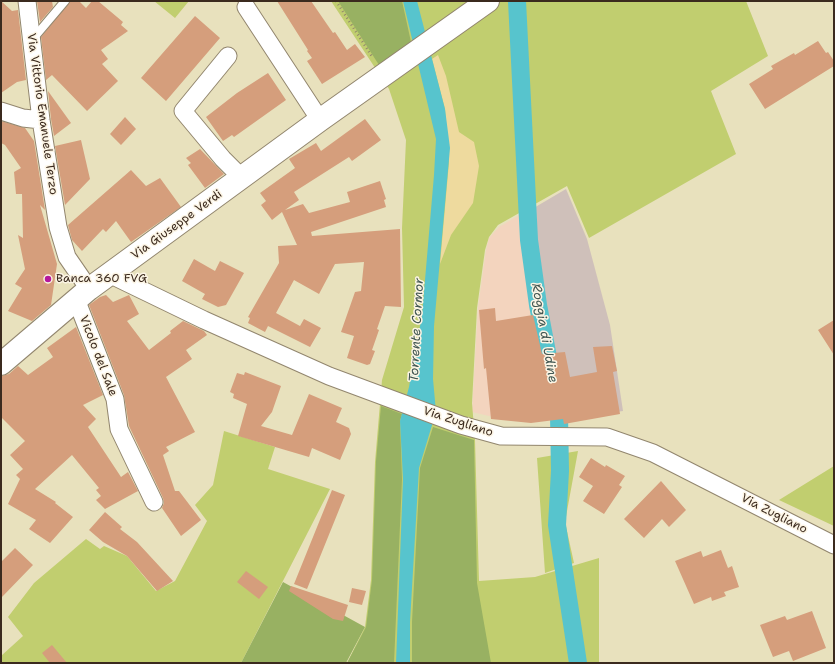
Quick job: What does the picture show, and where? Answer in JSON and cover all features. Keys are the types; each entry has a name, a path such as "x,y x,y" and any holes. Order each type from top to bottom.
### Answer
{"main road":[{"name":"Via Giuseppe Verdi","path":"1,364 83,294 109,274 320,120 486,3"}],"street":[{"name":"Via Vittorio Emanuele Terzo","path":"27,1 41,120 58,227 67,258 83,294"},
{"path":"246,7 320,120"},
{"path":"228,56 182,111 223,159 242,178"},
{"path":"1,111 23,118 41,120"},
{"name":"Via Zugliano","path":"109,274 204,320 301,364 461,425 501,436 607,437 647,451 834,544"},
{"name":"Vicolo del Sale","path":"83,294 115,399 119,429 154,502"}],"lane":[{"path":"32,40 65,1"}],"path":[{"path":"336,1 390,71"}],"shaded area":[{"path":"566,189 587,239 610,325 623,411 561,420 532,240 532,209"},
{"path":"526,211 526,240 536,315 556,417 521,419 489,416 472,412 478,308 486,250 489,238 499,227"}],"green space":[{"path":"154,1 189,1 175,18"},
{"path":"331,1 746,1 768,56 711,91 736,154 589,238 567,186 498,225 489,237 485,250 477,308 472,403 475,440 479,581 535,577 599,558 599,663 347,663 365,627 371,580 375,462 382,380 404,307 402,228 406,140 389,89"},
{"path":"338,1 402,1 411,42 379,65"},
{"path":"381,406 402,414 400,421 402,479 394,663 347,663 366,627 372,580 376,461"},
{"path":"433,427 474,440 477,583 491,663 412,663 412,622 420,468"},
{"path":"224,431 275,447 268,469 330,489 241,663 1,663 1,656 23,636 8,617 34,583 86,539 100,549 104,546 127,556 156,591 175,581 207,521 195,505 213,485"},
{"path":"578,451 565,522 574,563 545,573 537,458"},
{"path":"834,466 834,526 779,500"},
{"path":"283,582 365,627 346,663 241,663"}],"sand":[{"path":"438,55 446,76 459,132 474,142 479,166 473,203 451,235 440,264 449,162 445,109 432,59"}],"water":[{"path":"403,1 417,1 445,109 450,148 434,326 433,379 436,412 419,468 410,622 410,663 396,663 403,479 400,421 409,387 422,315 436,139"}],"building":[{"path":"1,1 12,11 18,10 26,80 17,82 1,93"},
{"path":"37,1 52,1 53,7 40,22"},
{"path":"70,1 79,1 86,8 92,1 98,1 123,22 121,25 128,31 101,50 108,59 102,64 118,81 87,111 52,75 46,80 41,37"},
{"path":"277,1 311,1 333,33 335,32 347,50 355,44 365,57 322,84 307,61 312,58 307,51 308,50"},
{"path":"195,16 220,38 166,101 141,78"},
{"path":"818,41 826,53 828,52 834,61 834,66 765,109 749,84 773,69 771,66 794,53 795,55"},
{"path":"268,73 286,100 234,137 232,135 223,141 206,117 237,93"},
{"path":"48,91 71,123 54,136 51,119"},
{"path":"125,117 136,129 121,145 110,134"},
{"path":"365,119 381,140 352,161 349,157 294,192 299,200 285,210 303,204 309,213 350,202 347,192 380,181 386,199 384,200 386,207 311,232 312,236 400,229 401,307 385,306 372,350 375,351 370,364 367,365 347,358 354,336 341,332 355,292 361,291 364,262 335,264 319,294 294,280 276,313 300,326 304,319 321,328 310,347 268,326 265,332 248,323 250,318 248,317 279,263 278,246 297,245 282,212 272,220 261,205 266,201 260,193 295,168 289,159 316,143 321,151"},
{"path":"1,121 25,128 34,141 45,210 40,205 57,264 51,305 32,321 8,311 22,288 15,284 25,269 18,235 23,238 22,194 16,194 14,172 21,168 5,145 1,143"},
{"path":"81,140 90,179 65,205 55,146"},
{"path":"200,149 224,174 205,188 188,165 191,163 186,158"},
{"path":"131,170 146,186 160,178 181,207 131,242 116,221 106,232 103,229 82,251 72,240 68,225"},
{"path":"194,259 215,271 220,261 244,273 226,305 218,307 202,299 205,294 182,281"},
{"path":"106,295 113,302 129,295 139,314 127,321 149,350 171,333 170,331 183,321 204,331 207,335 186,350 192,359 166,377 195,432 166,447 169,451 163,455 175,491 179,491 201,520 181,536 162,508 164,503 163,498 129,426 124,395 89,305 100,297"},
{"path":"495,308 496,321 533,315 542,354 565,352 570,377 597,372 593,347 612,346 617,371 613,372 620,414 564,424 563,419 531,423 491,419 486,368 484,369 479,310"},
{"path":"834,320 834,355 818,330"},
{"path":"76,327 103,395 83,405 96,419 88,427 121,477 128,472 138,491 105,509 96,500 101,496 96,490 99,488 72,455 35,489 56,502 55,503 73,517 50,543 29,529 36,520 8,504 20,479 16,475 23,469 10,455 25,441 1,417 1,376 9,374 18,366 28,375 53,357 47,348"},
{"path":"245,372 281,386 272,412 261,426 292,435 309,394 342,408 336,422 349,428 351,434 340,460 312,448 309,457 238,436 247,404 233,398 234,394 230,392 237,373 244,375"},
{"path":"591,458 605,467 606,465 625,476 619,485 622,487 604,514 583,501 593,486 579,477"},
{"path":"661,481 686,510 669,527 662,519 644,538 624,519"},
{"path":"332,490 345,495 307,589 294,584"},
{"path":"105,512 122,527 120,529 137,542 173,581 157,591 127,556 103,542 89,530"},
{"path":"15,548 33,565 1,598 1,562"},
{"path":"721,550 728,568 732,566 739,587 724,592 726,596 712,601 711,597 694,604 675,561 701,551 703,557"},
{"path":"246,571 268,587 259,599 237,582"},
{"path":"291,586 348,605 343,621 333,619 289,591"},
{"path":"352,588 366,591 362,605 349,602"},
{"path":"812,611 826,648 793,661 789,651 773,657 760,625 785,616 787,620"},
{"path":"52,645 67,663 50,663 42,653"}],"waterway":[{"name":"Roggia di Udine","path":"517,1 529,240 538,305 559,415 560,471 557,525 578,663"}],"place":[{"name":"Banca 360 FVG","path":"48,279"}],"water label":[{"name":"Torrente Cormor","path":"417,330"}]}
